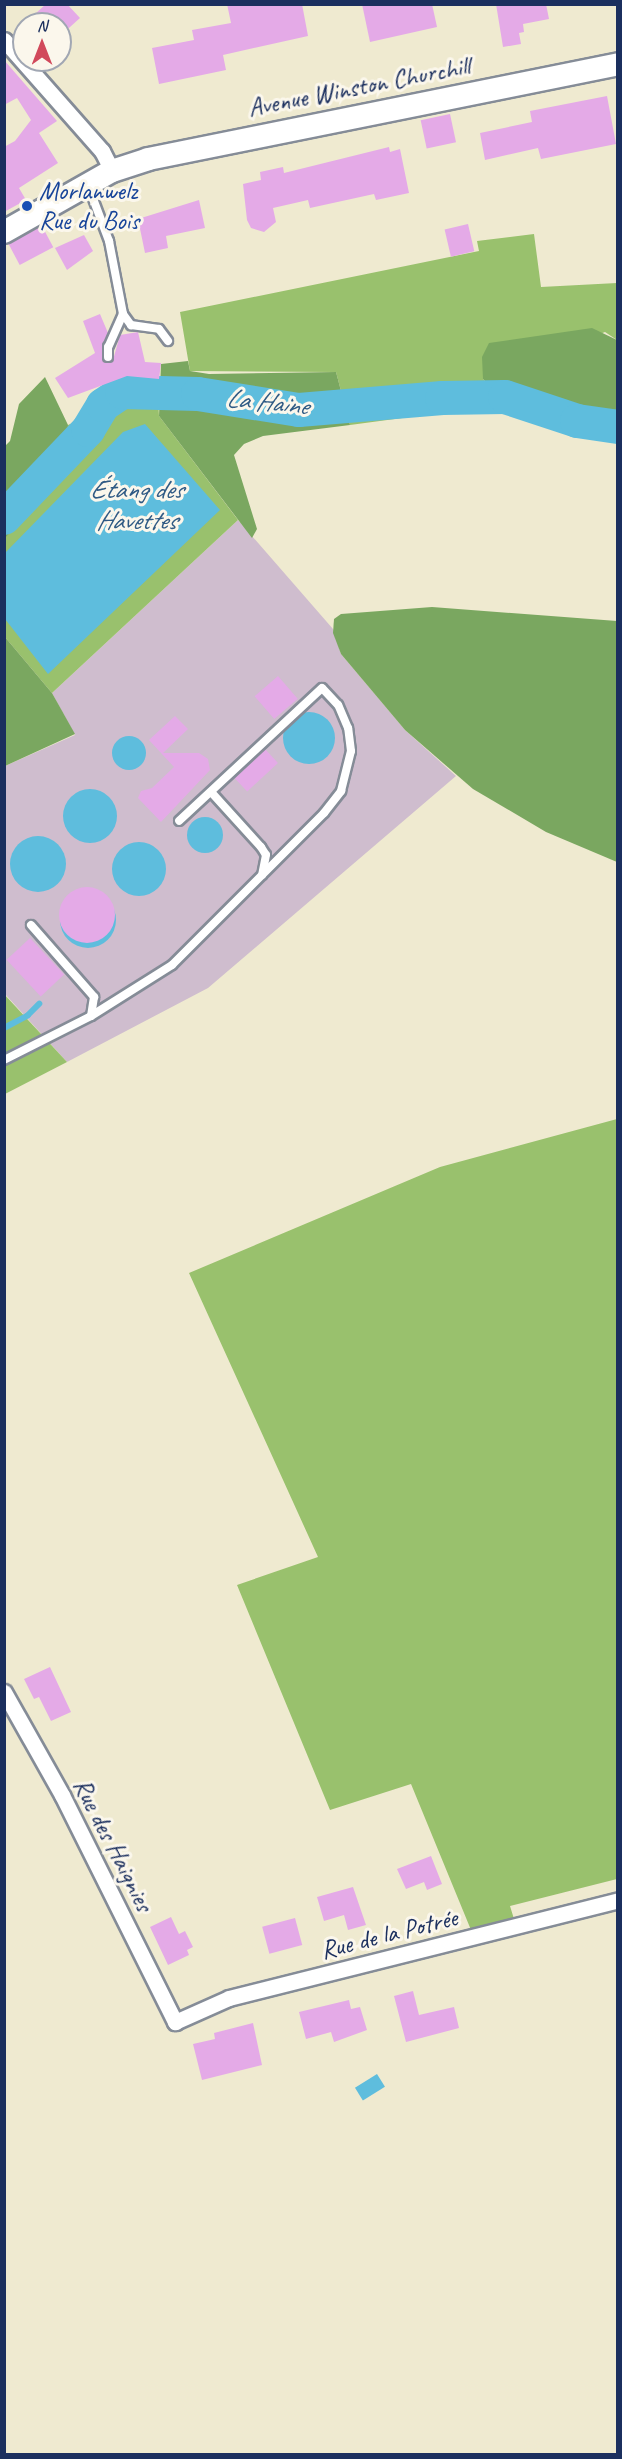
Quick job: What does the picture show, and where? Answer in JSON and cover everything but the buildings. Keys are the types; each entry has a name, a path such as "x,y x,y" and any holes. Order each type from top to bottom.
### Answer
{"street":[{"path":"4,40 102,151 112,171"},
{"name":"Avenue Winston Churchill","path":"4,232 112,171 148,159 618,64"},
{"name":"Rue des Haignies","path":"4,1692 62,1795 175,2022"},
{"name":"Rue de la Potrée","path":"175,2022 230,1998 618,1900"}],"lane":[{"path":"87,184 109,242 123,314 131,325 159,329 168,341"},
{"path":"108,357 108,347 123,314"},
{"path":"4,1060 91,1016 172,965 262,877 341,790 351,751 348,728 338,705 322,688 212,793 179,821"},
{"path":"212,793 266,855 262,877"},
{"path":"31,926 94,997 91,1016"}],"shaded area":[{"path":"238,520 333,629 341,654 405,730 456,776 208,988 67,1062 5,994 5,766 75,735 52,693"}],"green space":[{"path":"534,234 541,287 617,283 617,340 605,332 483,379 492,388 577,416 617,422 617,436 514,409 462,410 350,425 336,372 190,371 180,312 479,251 477,241"},
{"path":"592,328 617,340 617,422 577,416 492,388 483,379 482,357 489,343"},
{"path":"188,361 190,371 209,374 336,372 350,425 263,436 244,444 234,455 257,529 252,538 159,416 161,364"},
{"path":"45,377 68,425 66,454 73,463 5,538 5,446 10,441 19,404"},
{"name":"Étang des Havettes","path":"158,399 159,416 238,520 52,693 5,637 4,538 73,464 66,455 68,425 118,403"},
{"path":"432,607 617,621 617,862 546,832 473,789 405,730 341,654 333,633 334,619 341,614"},
{"path":"5,637 52,693 75,734 5,766"},
{"path":"4,994 67,1062 5,1094 4,1094"},
{"path":"617,1119 617,1879 510,1906 514,1919 471,1930 411,1784 330,1810 237,1585 318,1557 189,1273 440,1167"}],"water":[{"name":"Étang des Havettes","path":"145,424 220,510 48,674 5,619 5,553 123,432"},
{"path":"304,712 314,712 328,719 335,738 328,757 314,764 304,764 294,760 287,753 283,743 283,733 287,723 294,716"},
{"path":"129,736 141,741 146,753 141,765 129,770 117,765 112,753 117,741"},
{"path":"85,789 95,789 105,793 113,801 117,816 113,831 105,839 95,843 85,843 75,839 67,831 63,821 63,811 67,801 75,793"},
{"path":"205,817 218,822 223,835 218,848 205,853 192,848 187,835 192,822"},
{"path":"32,836 44,836 54,840 62,848 66,864 62,880 54,888 44,892 32,892 22,888 14,880 10,870 10,858 14,848 22,840"},
{"path":"134,842 144,842 154,846 162,854 166,869 162,884 154,892 144,896 134,896 124,892 116,884 112,874 112,864 116,854 124,846"},
{"path":"88,892 99,894 108,900 114,909 116,920 114,931 108,940 99,946 88,948 77,946 68,940 62,931 60,920 62,909 68,900 77,894"},
{"path":"377,2074 385,2087 363,2100 355,2088"}],"waterway":[{"name":"La Haine","path":"4,518 88,430 103,405 122,392 198,394 299,410 442,398 505,397 577,421 618,427"},
{"path":"4,1028 28,1015 39,1004"}],"place":[{"name":"Morlanwelz Rue du Bois","path":"27,206"}]}
